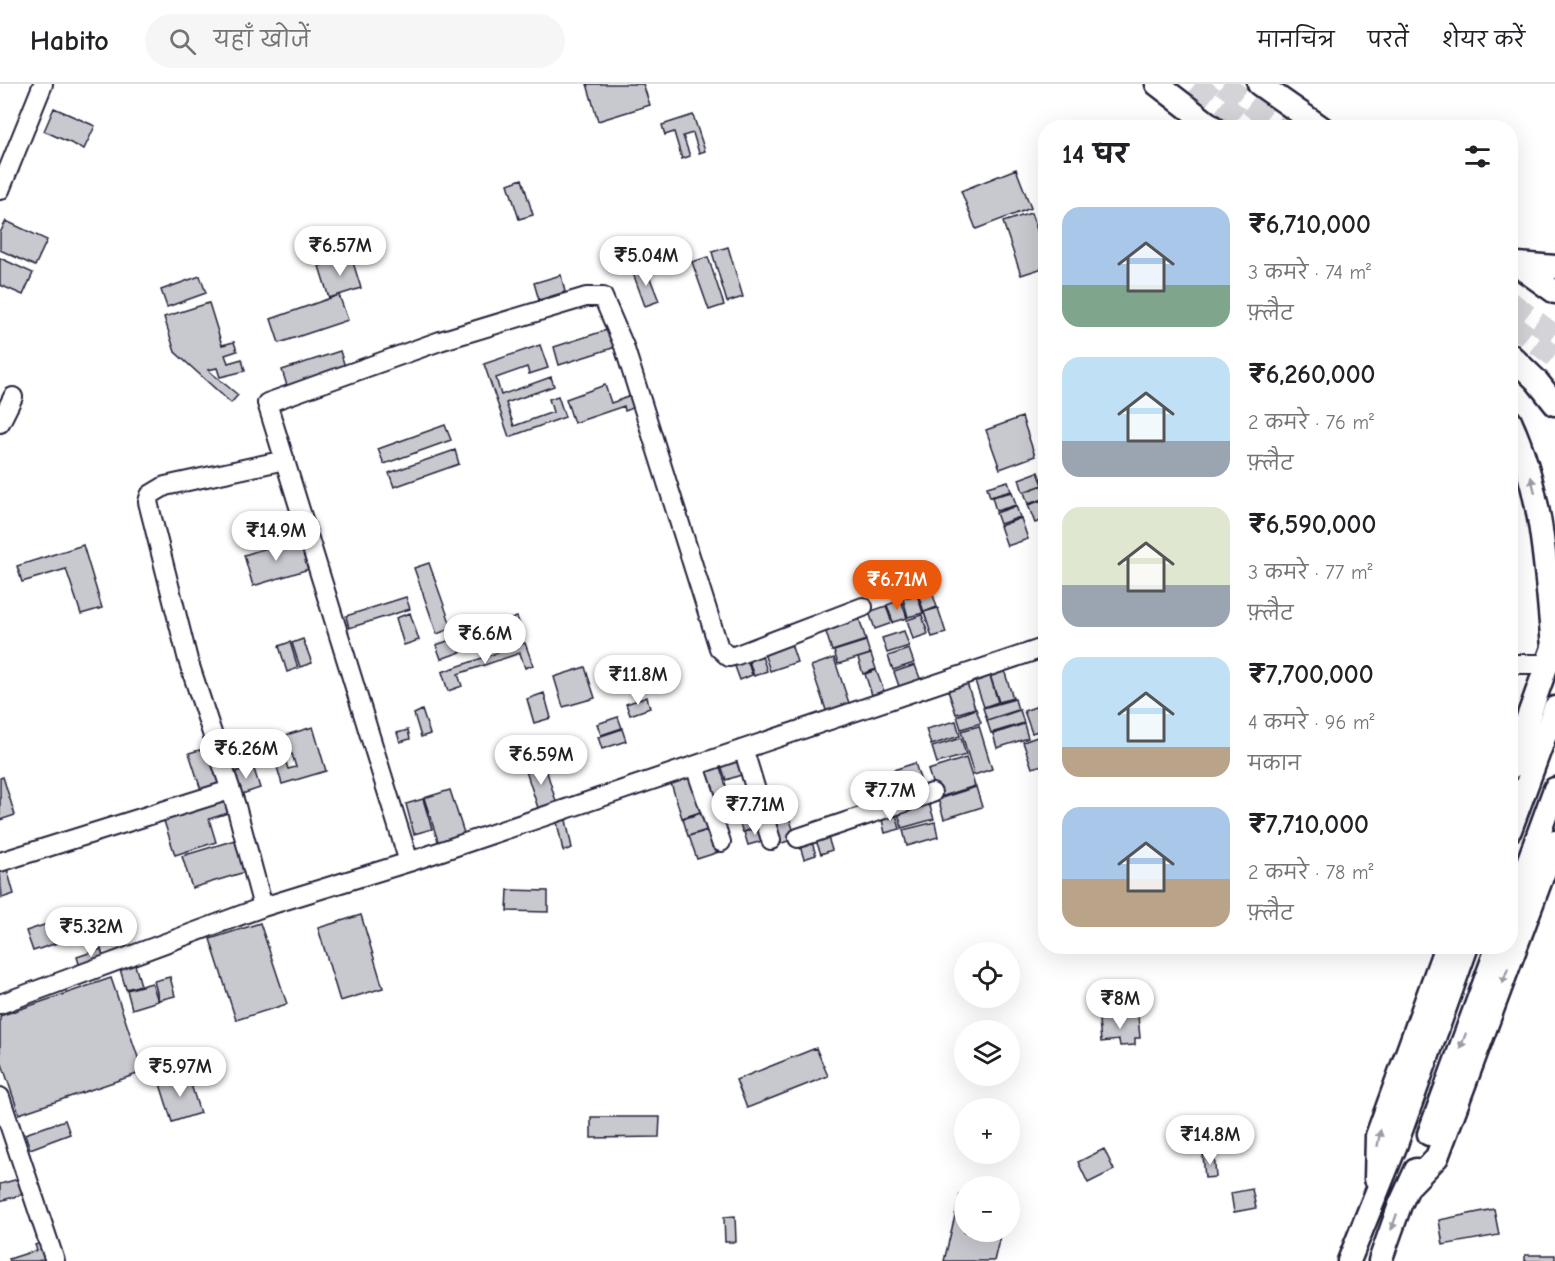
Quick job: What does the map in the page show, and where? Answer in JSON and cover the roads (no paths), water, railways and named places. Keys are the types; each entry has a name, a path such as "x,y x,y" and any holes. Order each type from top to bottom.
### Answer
{"main road":[{"path":"1157,84 1204,120"},
{"path":"1259,84 1311,120"},
{"path":"1518,262 1555,267"},
{"path":"1518,265 1555,292"},
{"path":"1518,361 1555,404"},
{"path":"1518,438 1538,504 1552,651 1518,746"},
{"path":"1518,808 1555,708"},
{"path":"1518,890 1555,789"},
{"path":"1518,940 1555,842"},
{"path":"1376,1196 1377,1136 1443,954"},
{"path":"1349,1261 1395,1147 1464,954"},
{"path":"1380,1261 1400,1205 1422,1155 1495,954"},
{"path":"1411,1184 1437,1156 1513,954"}],"street":[{"path":"0,190 43,84"},
{"path":"409,862 267,402 440,341 598,295 607,301 624,346 719,648 724,655 729,657 737,655 863,608"},
{"path":"0,423 13,397"},
{"path":"263,907 230,790 188,660 148,502 150,495 165,486 285,460"},
{"path":"0,1004 263,907 409,862 744,751 1038,650"},
{"path":"1518,662 1552,651"},
{"path":"744,751 771,840"},
{"path":"695,766 721,842"},
{"path":"0,862 230,790"},
{"path":"798,838 932,793"},
{"path":"0,1096 55,1261"}],"tunnel":[{"path":"1195,84 1242,120"},
{"path":"1223,84 1270,120"},
{"path":"1518,308 1555,336"},
{"path":"1518,329 1555,357"}]}
